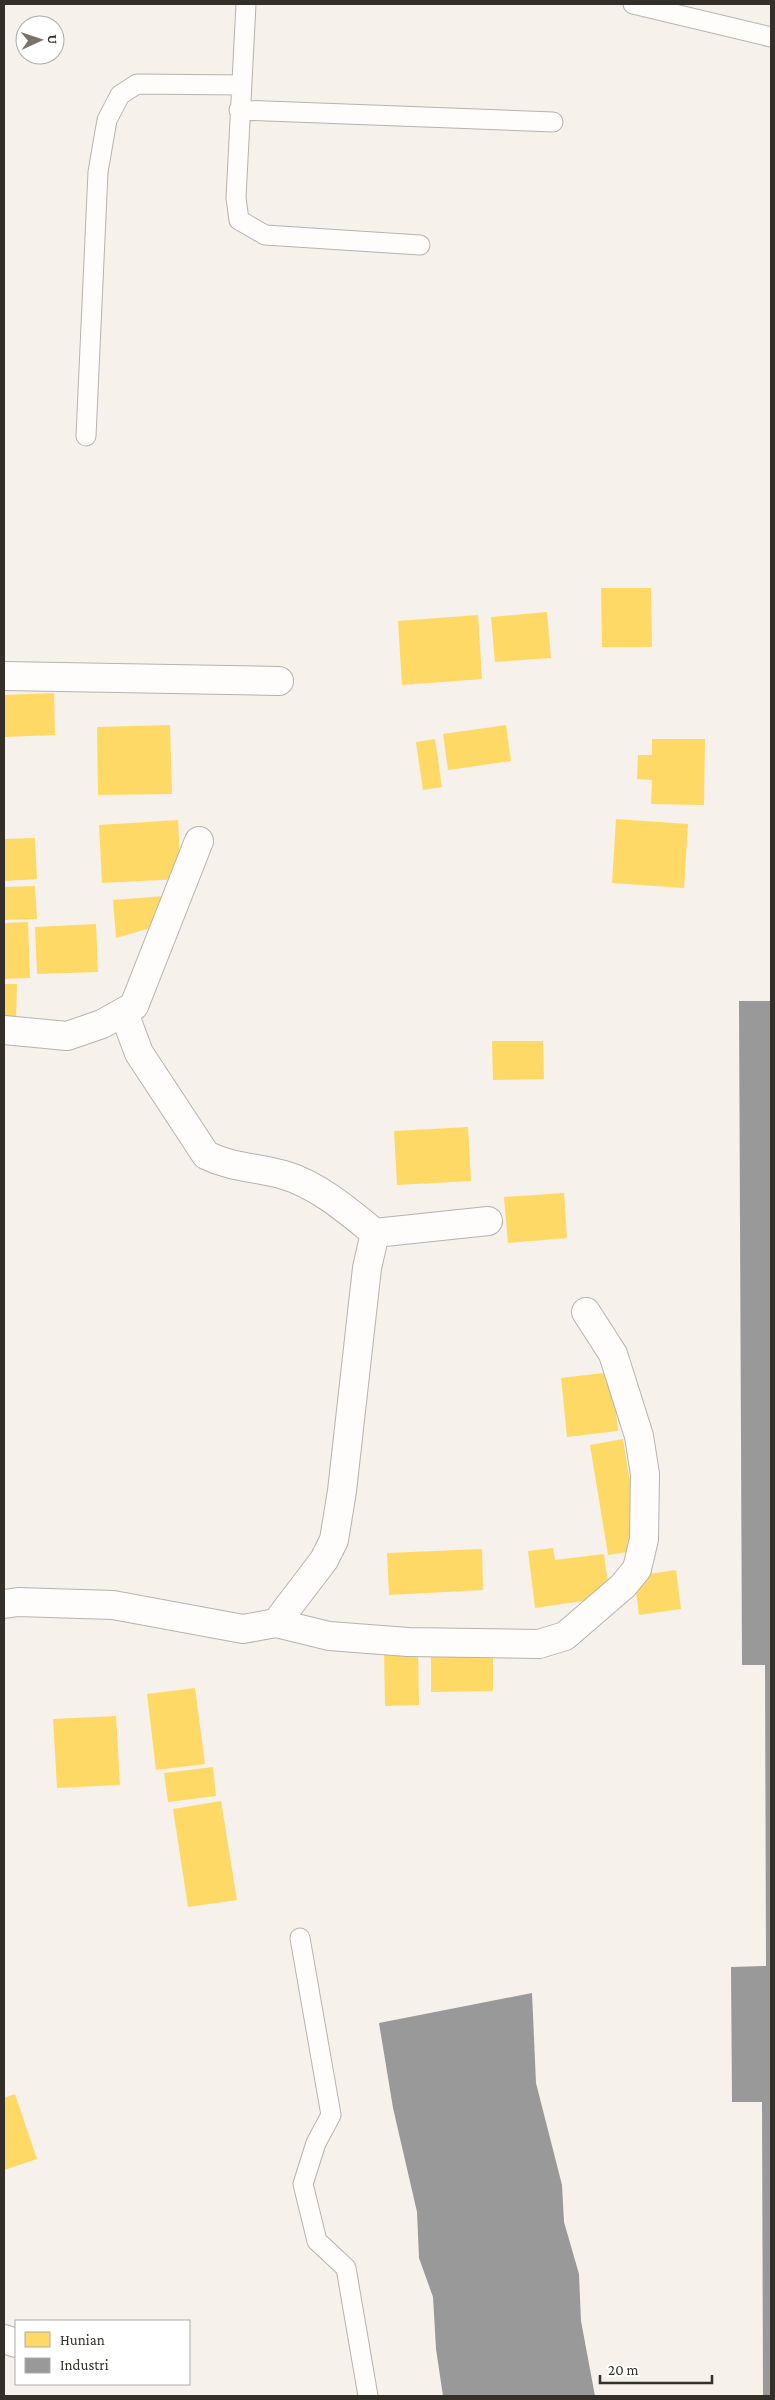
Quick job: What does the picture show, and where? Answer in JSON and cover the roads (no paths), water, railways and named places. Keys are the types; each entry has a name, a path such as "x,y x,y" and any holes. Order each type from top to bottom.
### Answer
{"street":[{"path":"4,676 279,681"},
{"path":"4,1030 67,1036 102,1024 134,1006 199,841"},
{"path":"124,1013 139,1054 206,1155 224,1164 276,1173 305,1182 353,1215 375,1233 488,1221"},
{"path":"276,1623 324,1560 334,1540 342,1491 367,1268 375,1233"},
{"path":"4,1604 18,1602 113,1606 243,1629 276,1623 329,1636 408,1642 539,1644 565,1636 623,1586 637,1569 644,1539 645,1474 639,1436 613,1354 586,1312"}],"lane":[{"path":"246,4 239,110 236,198 239,220 264,235 420,244"},
{"path":"633,4 771,37"},
{"path":"86,436 98,172 107,120 120,95 136,84 242,85"},
{"path":"239,110 553,122"},
{"path":"300,1938 331,2115 316,2143 303,2184 317,2241 346,2268 368,2396"}]}
